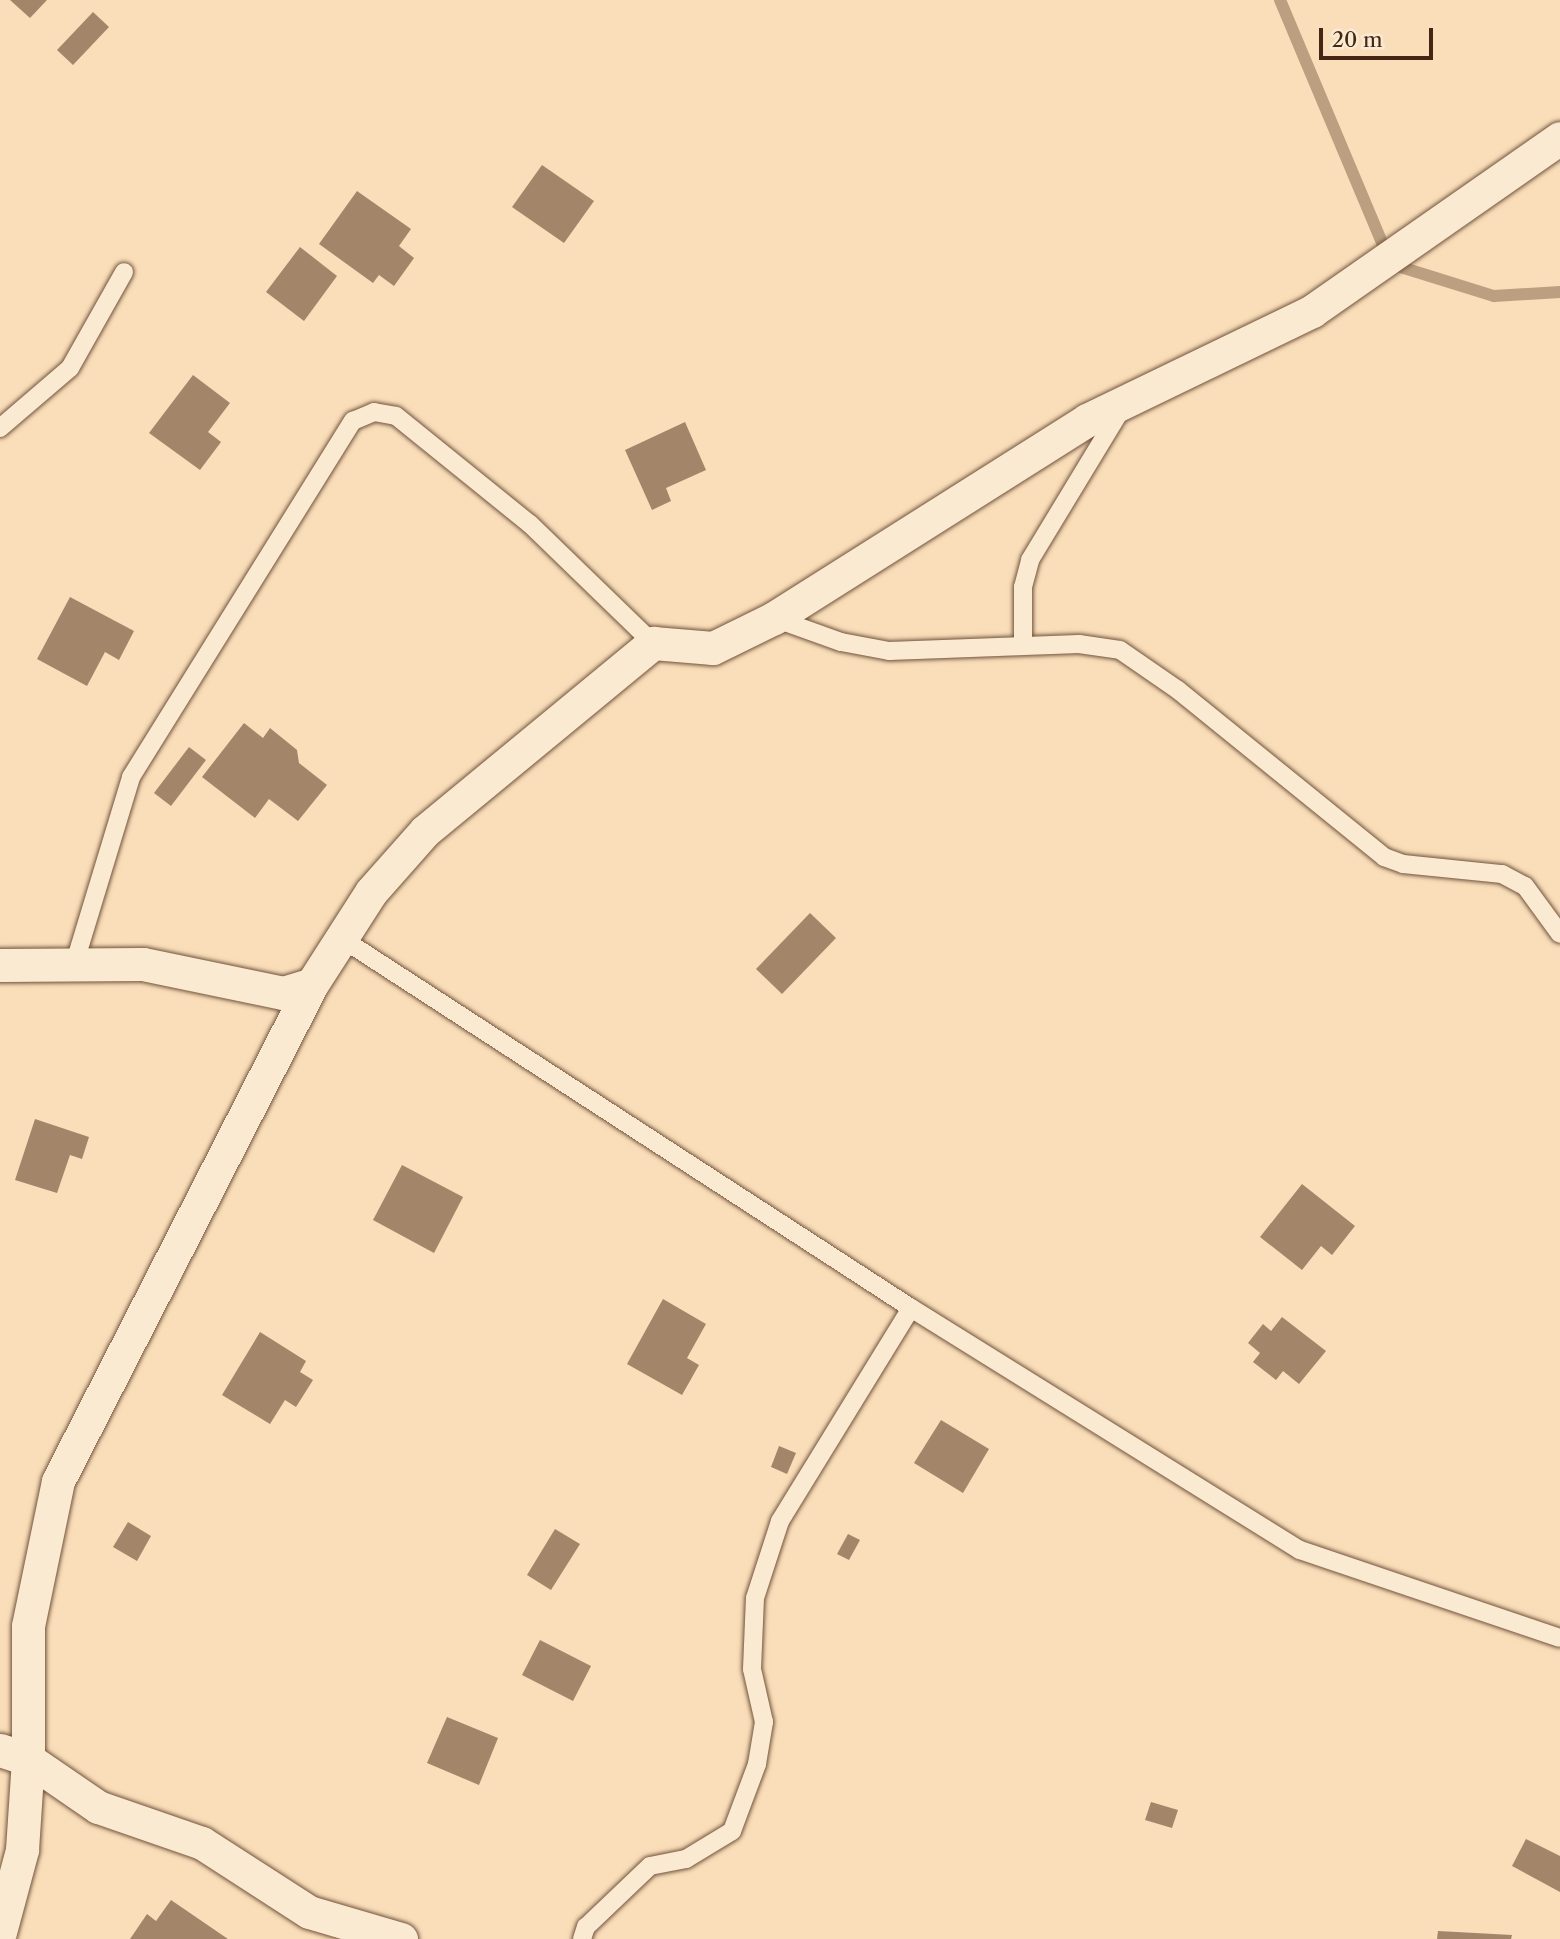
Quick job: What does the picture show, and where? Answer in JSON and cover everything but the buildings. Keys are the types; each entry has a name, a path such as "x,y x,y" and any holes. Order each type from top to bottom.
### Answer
{"street":[{"path":"0,1932 22,1850 14,1755 28,1626 58,1481 312,984 371,892 425,831 653,643 713,648 774,618 831,586 995,476 1128,400 1312,311 1520,169 1560,138"},
{"path":"0,965 143,964 282,993 312,984"},
{"path":"14,1755 98,1807 202,1843 309,1912 332,1932 401,1939"}],"lane":[{"path":"0,428 70,368 124,272"},
{"path":"1023,645 1023,587 1030,560 1128,400"},
{"path":"74,965 131,777 353,421 374,412 396,416 530,524 653,643"},
{"path":"774,618 841,642 889,650 1023,645 1107,647 1130,656 1384,857 1403,864 1502,874 1525,886 1560,934"},
{"path":"341,938 911,1308 1300,1550 1560,1638"},
{"path":"582,1939 586,1927 650,1866 686,1859 732,1831 757,1764 764,1722 752,1669 755,1598 780,1521 911,1308"}],"waterway":[{"path":"1280,0 1391,264 1494,296 1560,292"}]}
